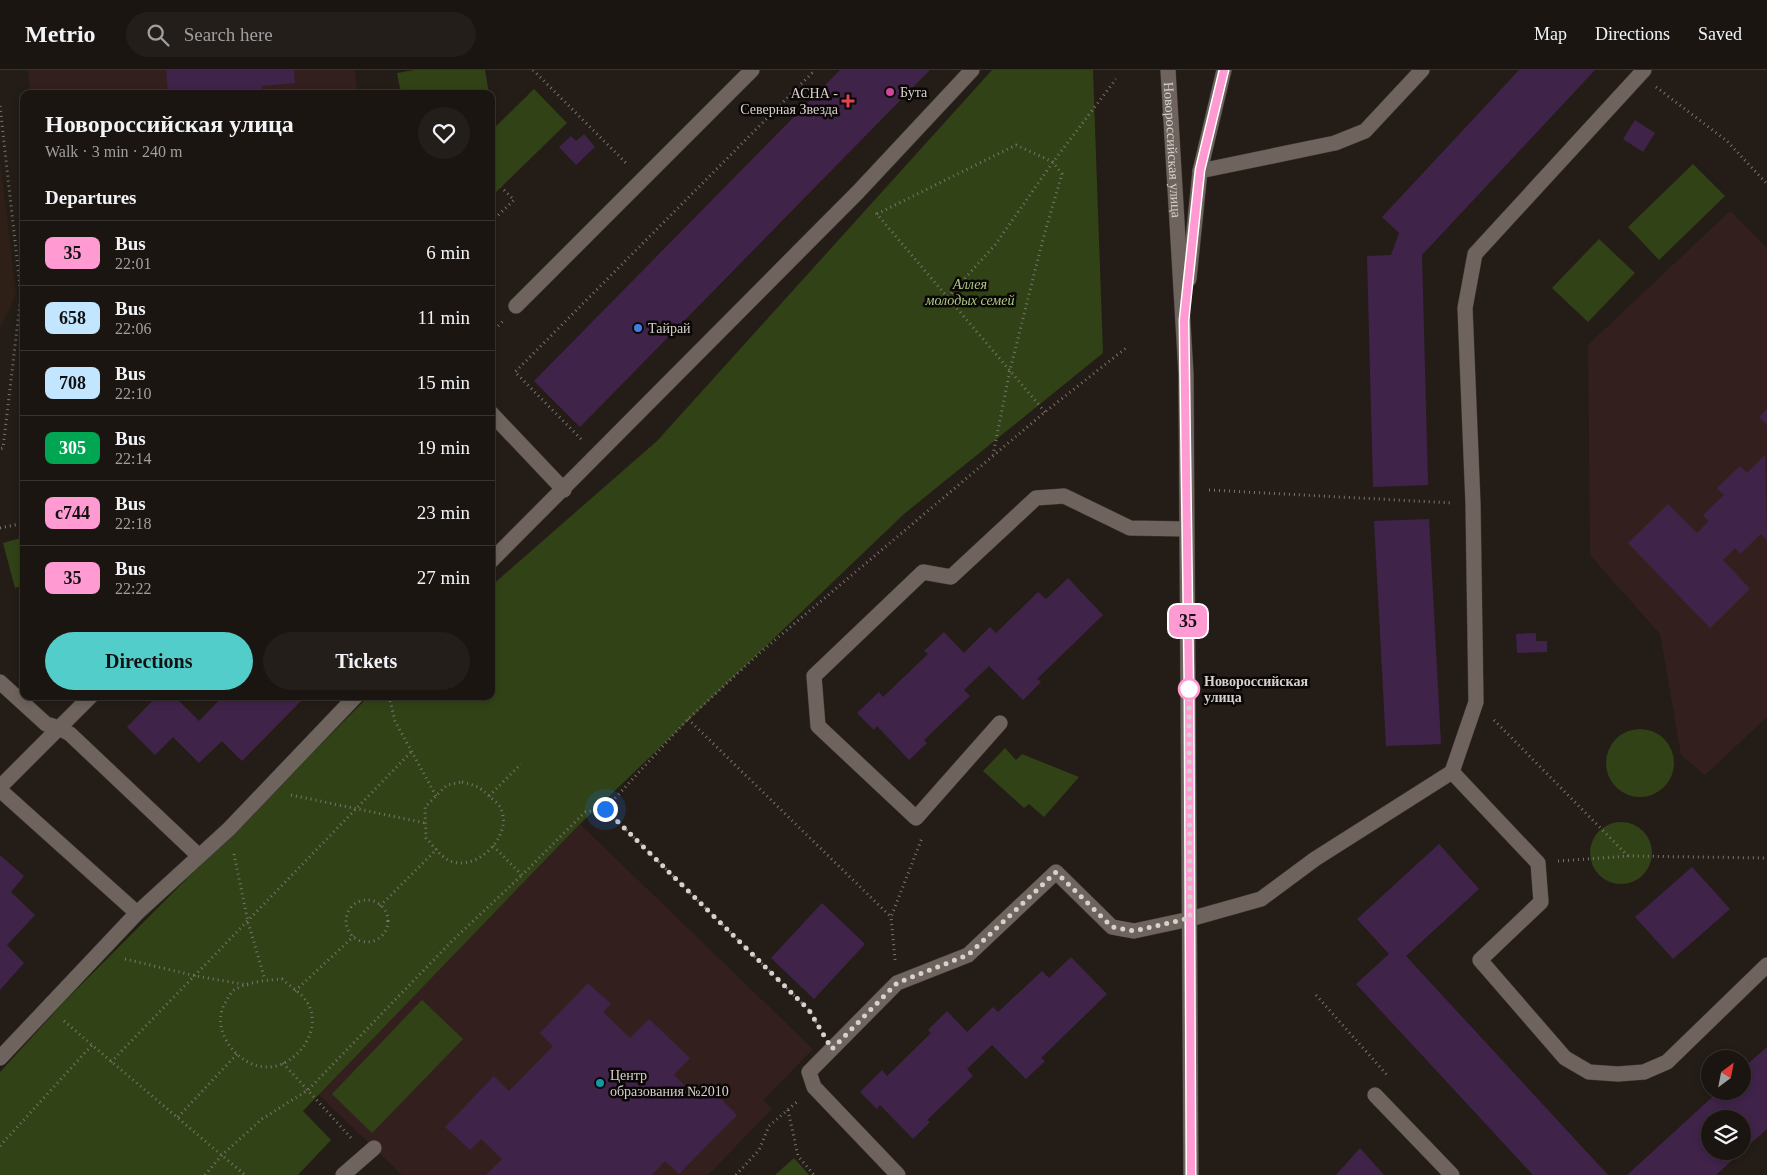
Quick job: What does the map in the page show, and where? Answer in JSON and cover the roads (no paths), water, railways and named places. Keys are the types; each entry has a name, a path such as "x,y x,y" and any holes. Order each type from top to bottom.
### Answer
{"street":[{"path":"516,306 752,70"},
{"path":"495,557 598,456 858,192 972,70"},
{"name":"Новороссийская улица","path":"1168,70 1184,320 1191,1175"},
{"name":"Новороссийская улица","path":"1184,320 1200,170 1224,70"},
{"path":"1200,170 1335,142 1365,131 1422,70"},
{"path":"898,1175 814,1087 810,1072 897,983 968,955 1056,872 1112,927 1134,931 1261,899 1315,859 1452,772 1476,702 1473,504 1464,308 1475,254 1641,73"},
{"path":"495,417 564,490"},
{"path":"1000,723 916,818 818,726 814,676 924,572 951,577 1036,498 1064,496 1130,528 1186,529"},
{"path":"0,682 46,724 70,734 199,856"},
{"path":"87,700 0,788 137,914"},
{"path":"0,1058 99,952 137,914 230,829 352,700"},
{"path":"1452,772 1538,863 1541,902 1480,960 1565,1058 1589,1072 1618,1074 1644,1072 1667,1062 1767,965"},
{"path":"1375,1095 1452,1175"},
{"path":"343,1175 370,1151"}],"place":[{"name":"Бута","path":"890,92"},
{"name":"АСНА - Северная Звезда","path":"848,101"},
{"name":"Тайрай","path":"638,328"},
{"name":"Новороссийская улица","path":"1189,689"},
{"name":"Центр образования №2010","path":"600,1083"}],"park label":[{"name":"Аллея молодых семей","path":"970,292"}]}
